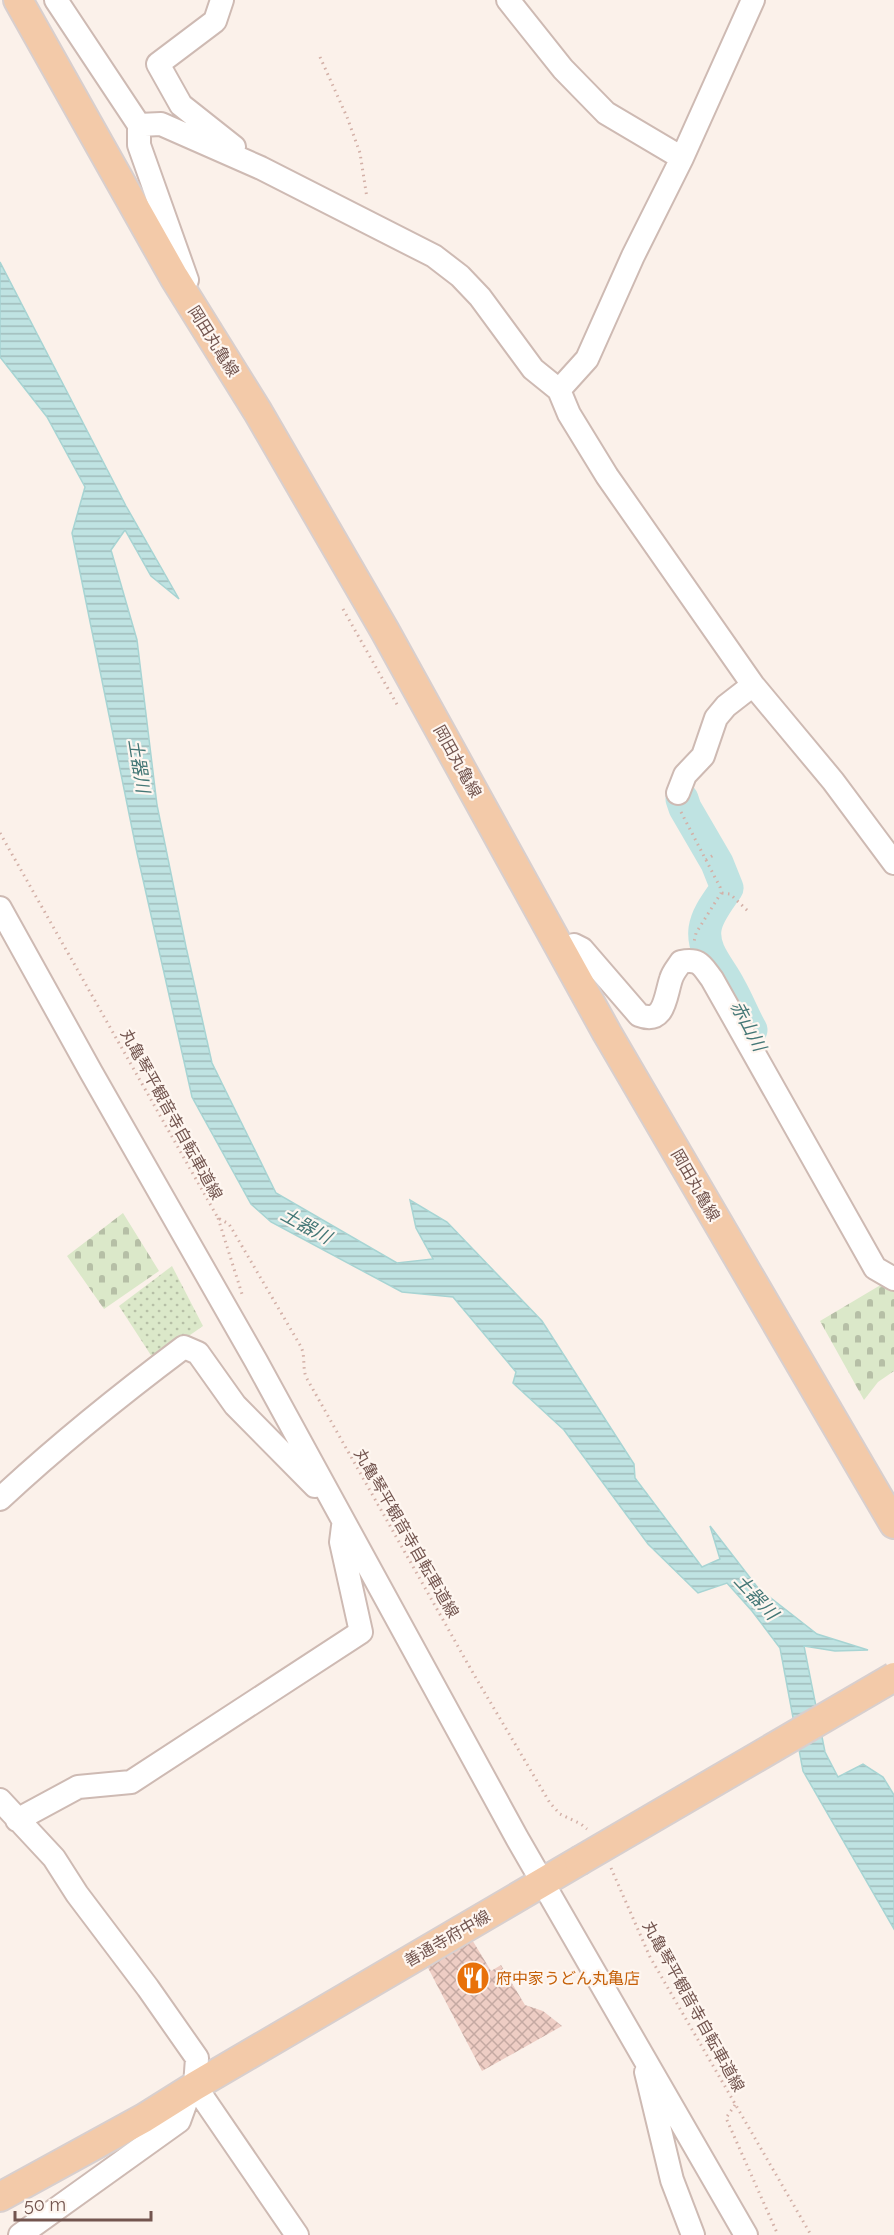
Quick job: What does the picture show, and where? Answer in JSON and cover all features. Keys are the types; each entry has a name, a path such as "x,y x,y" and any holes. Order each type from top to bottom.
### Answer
{"main road":[{"name":"岡田丸亀線","path":"18,0 174,277 258,412 385,632 607,1033 894,1524"},
{"name":"善通寺府中線","path":"0,2197 144,2118 543,1880 894,1677"}],"street":[{"path":"56,0 139,125 139,145 200,319"},
{"path":"222,0 215,21 158,64 181,105 261,168"},
{"path":"508,0 563,69 606,113 682,158"},
{"path":"559,390 587,359 633,256 682,158 753,0"},
{"path":"139,125 160,124 261,168 434,256 460,276 480,297 533,369 559,390 569,414 607,476 753,685 833,781 894,862"},
{"path":"678,793 685,775 703,756 716,718 726,706 753,685"},
{"path":"0,908 339,1513 517,1838 652,2068 746,2235"},
{"path":"563,951 574,945 582,949 639,1015 648,1018 656,1016 663,1007 672,975 681,962 692,960 701,964 712,979 875,1268 894,1279"},
{"path":"0,1499 50,1452 127,1389 184,1347 198,1353 236,1405 339,1513 341,1542 361,1632 131,1782 78,1787 17,1820"},
{"path":"0,1800 54,1858 77,1894 197,2058 193,2087 179,2121 20,2235"},
{"path":"652,2068 644,2073 672,2180 693,2235"},
{"path":"193,2087 297,2235"}],"path":[{"path":"320,57 347,117 360,153 368,221"},
{"path":"678,793 679,809 717,879 721,893 696,933 692,960"},
{"name":"丸亀琴平観音寺自転車道線","path":"0,833 218,1218 229,1224 304,1352 303,1370 306,1377 511,1737 550,1803 560,1814 588,1830"},
{"path":"706,860 715,854"},
{"path":"721,893 730,894 748,912"},
{"name":"丸亀琴平観音寺自転車道線","path":"610,1867 650,1957 811,2235"},
{"path":"735,2105 726,2118 778,2235"}],"green space":[{"path":"123,1213 159,1271 104,1309 67,1256"},
{"path":"172,1266 203,1326 154,1360 119,1306"},
{"path":"889,1280 894,1288 894,1371 878,1382 864,1400 820,1321"}],"water":[{"name":"土器川","path":"0,262 126,506 179,599 151,576 125,530 111,550 137,640 157,805 212,1063 276,1193 397,1263 433,1259 416,1228 410,1200 447,1222 542,1321 634,1464 635,1478 702,1567 720,1559 710,1526 758,1588 817,1634 868,1650 835,1651 804,1646 825,1752 838,1777 863,1764 883,1777 894,1795 894,1929 803,1771 780,1648 752,1611 727,1583 698,1593 648,1544 564,1430 513,1383 516,1372 453,1297 402,1292 271,1222 251,1204 192,1097 137,853 72,533 85,487 47,417 0,357"}],"building":[{"path":"471,1938 491,1971 501,1965 525,2005 543,2011 562,2026 482,2071 426,1964"}],"waterway":[{"name":"赤山川","path":"682,799 717,863 727,888 708,918 705,929 706,945 751,1030"}],"place":[{"name":"府中家うどん丸亀店","path":"473,1978"}]}
